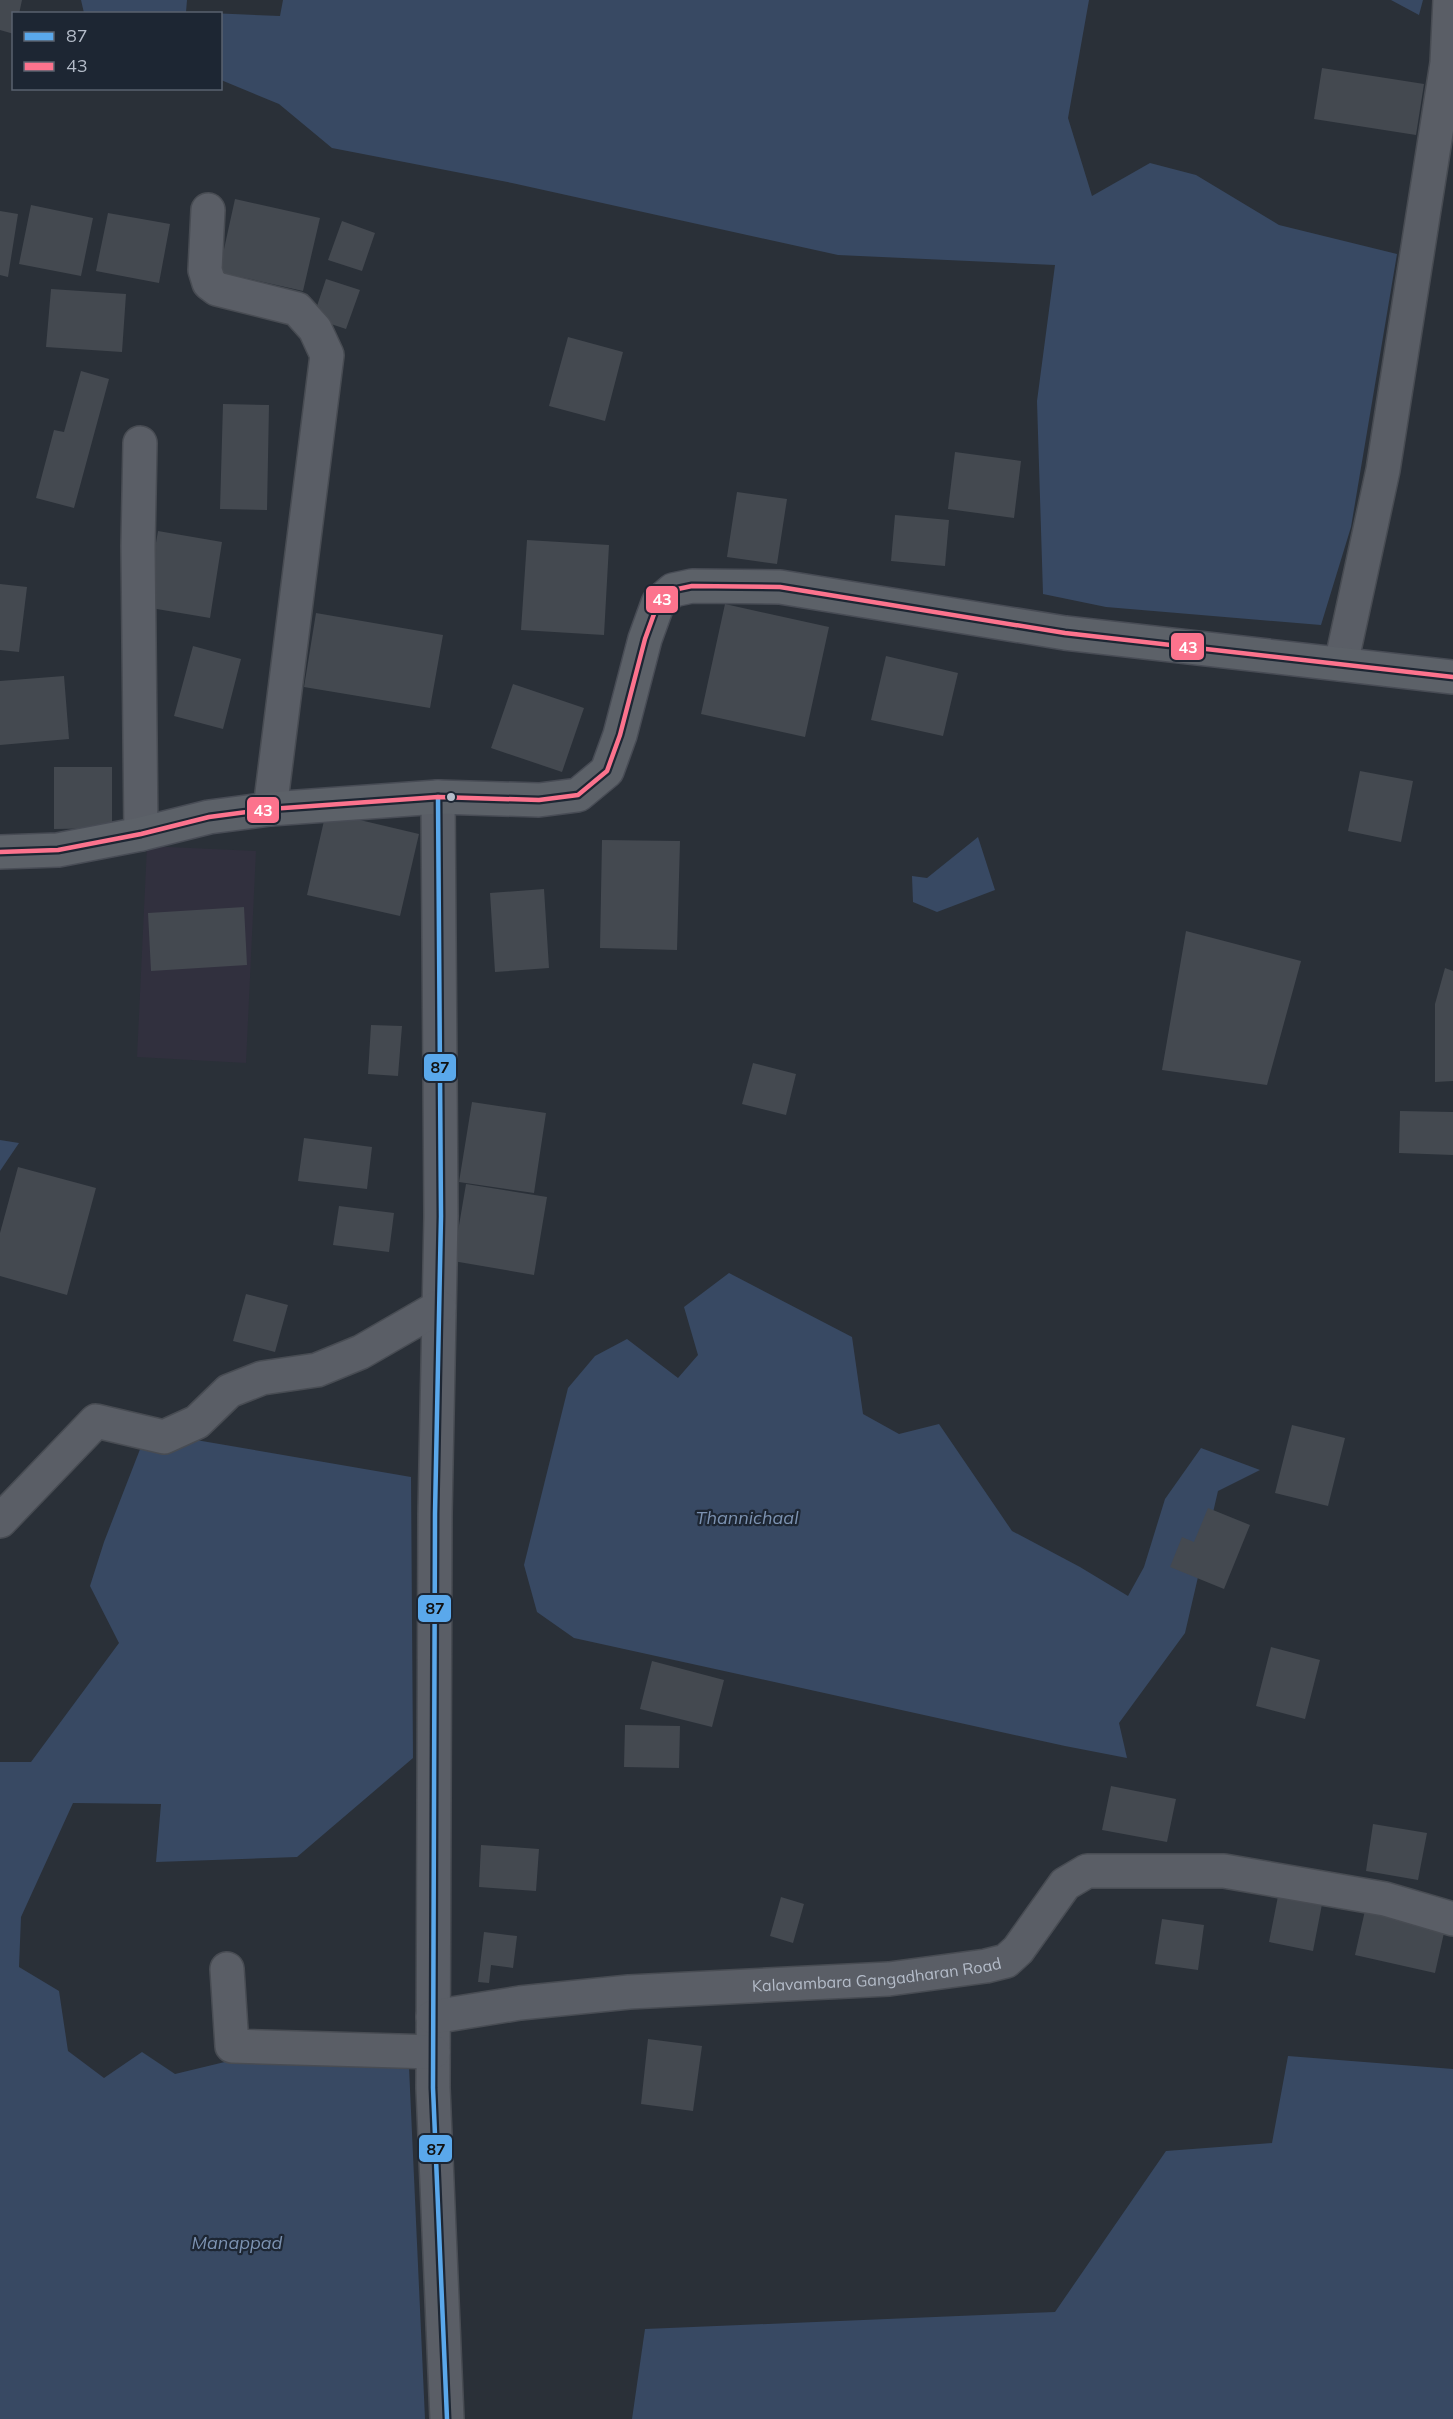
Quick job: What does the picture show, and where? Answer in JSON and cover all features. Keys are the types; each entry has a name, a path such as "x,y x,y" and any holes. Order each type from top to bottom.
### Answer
{"main road":[{"path":"0,852 58,850 141,834 209,817 270,809 438,797 539,800 578,795 606,771 620,735 645,639 658,603 673,590 692,586 780,587 1065,633 1453,677"}],"street":[{"path":"1341,664 1384,459 1447,63 1450,0"},
{"path":"208,210 205,270 209,283 217,289 297,309 315,329 327,355 270,809"},
{"path":"140,443 138,557 141,834"},
{"path":"438,797 441,1204 435,1514 433,2052 447,2419"},
{"path":"0,1521 96,1421 164,1437 197,1422 229,1391 262,1378 317,1370 361,1352 439,1306"},
{"name":"Kalavambara Gangadharan Road","path":"433,2017 520,2004 629,1992 889,1979 986,1966 1006,1961 1018,1950 1065,1884 1087,1870 1224,1870 1385,1899 1453,1919"},
{"path":"227,1969 232,2046 433,2052"}],"shaded area":[{"path":"147,846 256,851 246,1063 137,1057"}],"water":[{"path":"81,0 187,0 186,12 84,12"},
{"path":"283,0 1089,0 1068,118 1092,196 1150,163 1196,175 1279,225 1397,254 1351,527 1321,625 1106,607 1043,594 1037,401 1055,265 838,255 512,183 332,148 279,104 222,80 222,14 280,16"},
{"path":"1391,0 1423,0 1419,15"},
{"path":"978,837 995,890 937,912 913,902 912,876 927,878"},
{"path":"0,1140 19,1143 0,1171"},
{"name":"Thannichaal","path":"729,1273 852,1337 863,1414 899,1434 939,1424 1012,1531 1080,1567 1128,1596 1144,1567 1165,1499 1201,1448 1260,1470 1218,1491 1185,1633 1119,1723 1127,1758 574,1638 537,1612 524,1565 568,1388 595,1356 627,1339 678,1378 698,1355 684,1307"},
{"name":"Manappad","path":"144,1439 196,1440 411,1477 413,1758 297,1857 156,1862 161,1804 73,1803 21,1917 19,1967 59,1991 68,2051 104,2078 142,2052 175,2074 233,2060 409,2067 425,2419 0,2419 0,1762 31,1762 119,1643 90,1586 104,1542"},
{"path":"1288,2056 1453,2069 1453,2419 632,2419 645,2329 1055,2312 1166,2151 1272,2143"}],"building":[{"path":"0,0 22,0 19,12 12,12 12,33 0,30"},
{"path":"1322,68 1424,84 1416,135 1314,119"},
{"path":"235,199 320,218 303,291 219,272"},
{"path":"31,205 93,218 81,276 19,264"},
{"path":"0,211 18,214 8,277 0,275"},
{"path":"108,213 170,224 159,283 96,271"},
{"path":"342,221 375,233 362,271 328,260"},
{"path":"326,279 360,290 346,329 313,318"},
{"path":"51,289 126,294 122,352 46,347"},
{"path":"568,337 623,352 605,421 549,406"},
{"path":"81,371 109,379 74,508 36,498 54,430 64,432"},
{"path":"223,404 269,405 267,510 220,509"},
{"path":"955,452 1021,461 1014,518 948,509"},
{"path":"737,492 787,499 777,564 727,557"},
{"path":"895,515 949,520 945,566 891,561"},
{"path":"158,531 222,542 210,618 145,607"},
{"path":"527,540 609,545 604,635 521,630"},
{"path":"0,584 27,587 19,652 0,650"},
{"path":"725,604 829,627 805,737 701,714"},
{"path":"316,613 443,635 430,708 304,687"},
{"path":"193,646 241,659 223,729 174,716"},
{"path":"886,656 958,673 943,736 871,720"},
{"path":"64,676 69,739 0,745 0,681"},
{"path":"513,684 584,708 562,772 491,748"},
{"path":"54,767 112,767 112,828 54,829"},
{"path":"1360,771 1413,781 1401,842 1348,831"},
{"path":"326,812 419,834 400,916 307,895"},
{"path":"602,840 680,841 677,950 600,948"},
{"path":"544,889 549,968 495,972 490,893"},
{"path":"244,907 247,965 151,971 148,913"},
{"path":"1186,931 1301,961 1267,1085 1162,1070"},
{"path":"1445,968 1453,971 1453,1081 1435,1082 1435,1004"},
{"path":"371,1025 402,1026 398,1076 368,1074"},
{"path":"753,1063 796,1074 786,1115 742,1104"},
{"path":"472,1102 546,1113 534,1193 459,1182"},
{"path":"1400,1111 1453,1112 1453,1155 1399,1153"},
{"path":"304,1138 372,1147 367,1189 298,1181"},
{"path":"18,1167 96,1188 67,1295 0,1276 0,1233"},
{"path":"466,1184 547,1197 534,1275 453,1261"},
{"path":"339,1206 394,1213 389,1252 333,1245"},
{"path":"246,1294 288,1305 275,1352 233,1341"},
{"path":"1292,1425 1345,1438 1328,1506 1275,1493"},
{"path":"1208,1508 1250,1525 1224,1589 1170,1567 1182,1537 1194,1542"},
{"path":"1271,1647 1320,1660 1305,1719 1256,1706"},
{"path":"652,1661 724,1680 712,1727 640,1709"},
{"path":"625,1725 680,1726 679,1768 624,1767"},
{"path":"1111,1786 1176,1799 1167,1842 1102,1830"},
{"path":"1373,1824 1427,1833 1418,1880 1366,1871"},
{"path":"481,1845 539,1849 536,1891 479,1887"},
{"path":"1279,1891 1323,1899 1313,1951 1269,1942"},
{"path":"781,1897 804,1904 793,1943 770,1936"},
{"path":"1366,1906 1446,1924 1435,1973 1355,1955"},
{"path":"1162,1919 1204,1925 1198,1970 1155,1964"},
{"path":"484,1932 517,1936 513,1968 491,1965 489,1983 478,1982"},
{"path":"648,2039 702,2046 693,2111 641,2104"}],"transit line":[{"name":"43","path":"0,852 58,850 141,834 209,817 270,809 438,797 539,800 578,795 607,771 620,735 645,639 658,603 673,590 692,586 780,587 1065,633 1453,677"},
{"name":"87","path":"438,797 441,1216 435,1514 433,2088 447,2419"}]}
